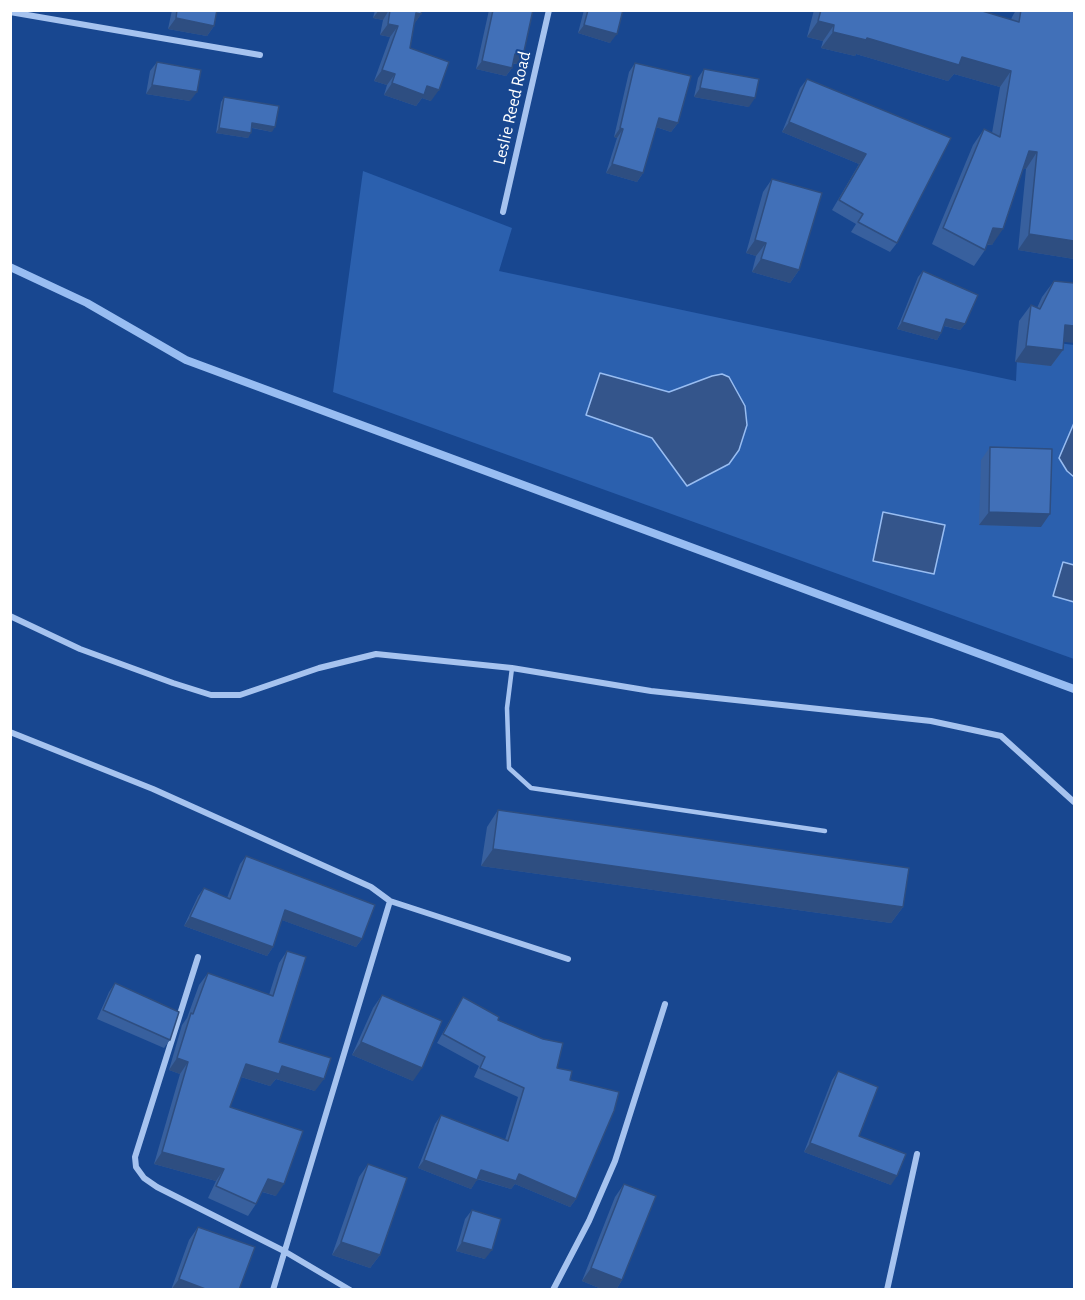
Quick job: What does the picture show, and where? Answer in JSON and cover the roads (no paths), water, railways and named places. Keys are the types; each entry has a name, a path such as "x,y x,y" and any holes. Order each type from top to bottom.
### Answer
{"street":[{"name":"Leslie Reed Road","path":"503,212 549,10"},
{"path":"10,12 260,55"},
{"path":"10,616 80,649 173,683 212,694 240,695 268,688 319,668 376,654 512,668 651,692 931,721 1001,736 1074,802"},
{"path":"10,732 164,794 371,887 390,901 568,959"},
{"path":"273,1290 390,901"},
{"path":"198,957 135,1157 136,1167 144,1178 157,1187 284,1251 350,1290"},
{"path":"553,1290 589,1221 615,1161 665,1004"},
{"path":"887,1290 917,1154"}],"lane":[{"path":"512,668 507,708 509,768 531,788 825,831"}],"waterway":[{"path":"10,267 87,303 186,360 1074,689"}]}
